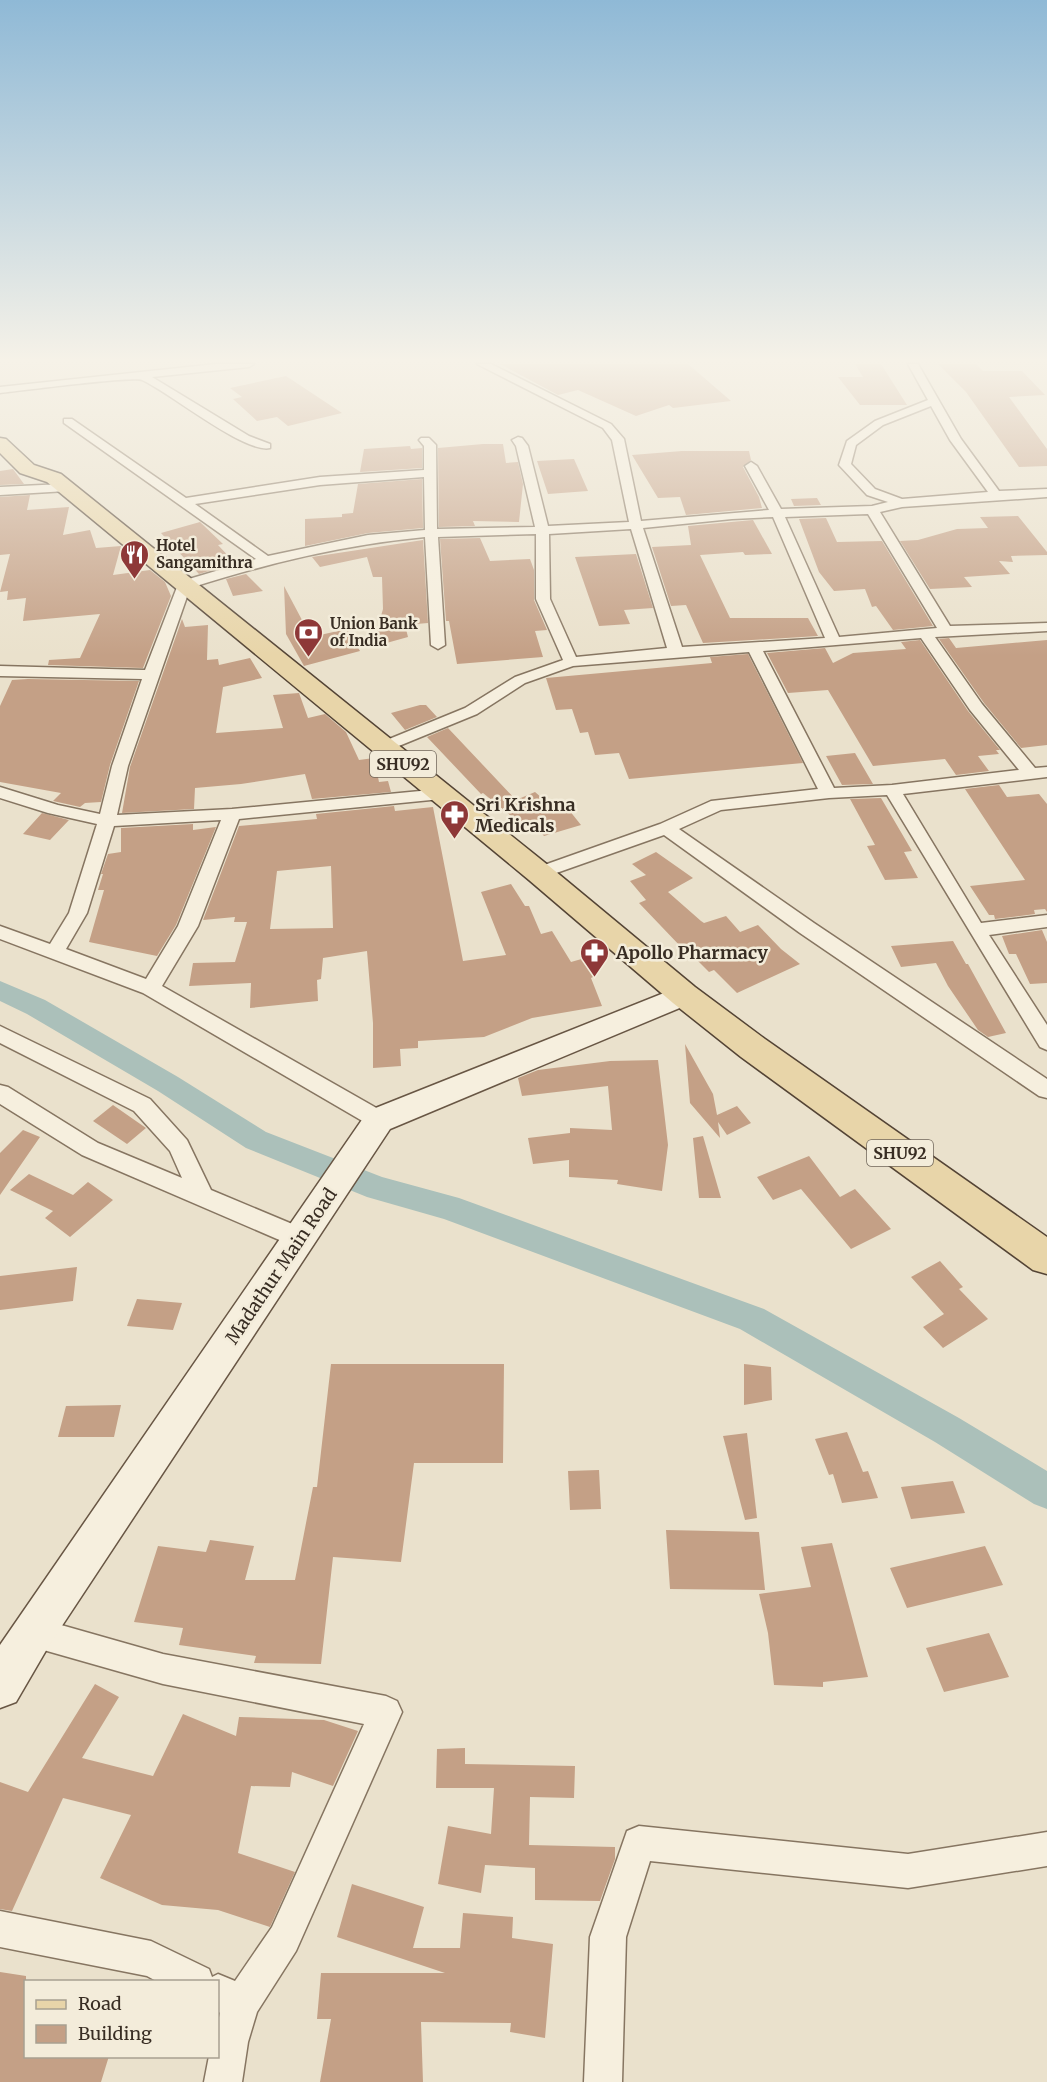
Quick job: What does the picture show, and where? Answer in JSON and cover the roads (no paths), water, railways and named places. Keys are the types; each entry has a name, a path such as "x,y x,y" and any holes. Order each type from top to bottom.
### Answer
{"main road":[{"name":"SHU92","path":"19,461 27,469 48,468 184,585 539,873 684,995 753,1048 1047,1258"},
{"path":"41,461 48,468"}],"street":[{"path":"127,461 266,560"},
{"path":"431,461 431,533 438,645"},
{"path":"526,461 543,531 543,599 571,662"},
{"path":"623,461 636,525 676,651"},
{"path":"846,461 845,465 871,492 902,503"},
{"path":"971,461 996,495"},
{"path":"751,466 777,513 834,642"},
{"path":"0,491 48,468"},
{"path":"186,502 321,481 431,473"},
{"path":"54,954 78,913 107,821 120,766 184,585 266,560 368,539 431,533 543,531 636,525 732,515 872,510 902,503 1047,493"},
{"path":"872,510 946,631"},
{"path":"383,747 471,711 519,680 571,662 676,651 834,642 924,632 1047,627"},
{"path":"924,632 976,707 1038,772"},
{"path":"754,648 810,762 829,793"},
{"path":"0,670 151,675"},
{"path":"539,873 666,828 717,805 829,793 892,790 1038,772"},
{"path":"892,790 1047,1042"},
{"path":"0,792 54,809 107,821 232,813 441,794"},
{"path":"150,988 188,926 232,813"},
{"path":"666,828 807,928 1047,1090"},
{"path":"976,930 1047,921"},
{"path":"0,932 150,988 371,1132 684,995"},
{"path":"0,1034 142,1105 179,1146 204,1197"},
{"path":"0,1093 90,1149 204,1197 303,1232"},
{"name":"Madathur Main Road","path":"0,1686 33,1632 371,1132"},
{"path":"33,1632 163,1669 386,1712 284,1939 230,1998 230,2042 223,2082"},
{"path":"603,2082 608,1937 639,1843 908,1871 1047,1849"},
{"path":"0,1929 151,1959 192,1980"}],"waterway":[{"path":"0,990 36,1007 168,1084 256,1140 378,1188 448,1207 752,1319 947,1430 1047,1491"}],"place":[{"name":"Hotel Sangamithra","path":"135,580"},
{"name":"Union Bank of India","path":"309,658"},
{"name":"Sri Krishna Medicals","path":"454,840"},
{"name":"Apollo Pharmacy","path":"595,978"}]}
